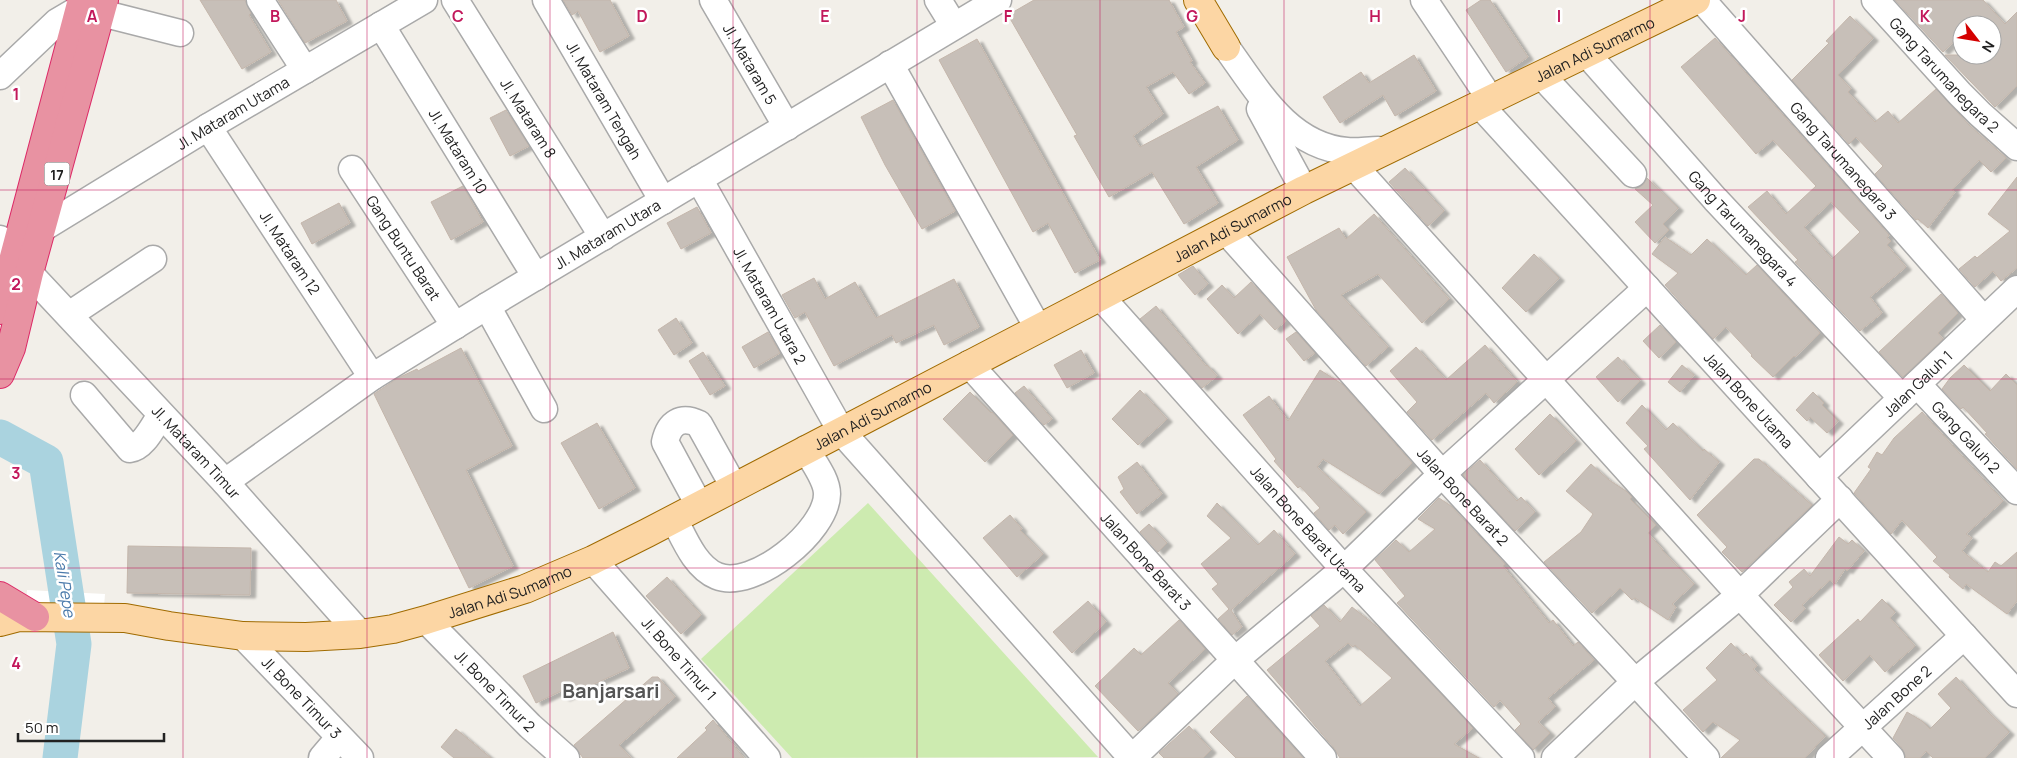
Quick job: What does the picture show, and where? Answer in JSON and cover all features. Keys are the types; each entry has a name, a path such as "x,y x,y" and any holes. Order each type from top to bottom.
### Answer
{"highway":[{"name":"17","path":"0,374 11,348 15,256 43,228 91,6"},
{"name":"17","path":"0,310 91,6"},
{"path":"0,596 18,619"}],"main road":[{"path":"1198,0 1226,47"},
{"name":"Jalan Adi Sumarmo","path":"18,619 125,618 243,636 306,637 360,634 393,629 426,620 525,589 593,560 674,519 841,430 1353,165 1588,54 1691,1"}],"street":[{"path":"260,0 305,70"},
{"name":"Jl. Mataram Utama","path":"43,228 305,70 392,13 424,0"},
{"name":"Jl. Mataram 8","path":"454,0 603,237"},
{"name":"Jl. Mataram Tengah","path":"546,0 663,201"},
{"name":"Jl. Mataram 5","path":"713,0 787,127"},
{"path":"938,0 954,26"},
{"name":"Jl. Mataram Utara","path":"225,482 372,377 998,0"},
{"name":"Jalan Bone Utama","path":"1424,0 1486,102 1647,288 2017,694"},
{"name":"Gang Tarumanegara 2","path":"1875,0 1960,94 2017,147"},
{"name":"Gang Tarumanegara 3","path":"1691,1 1984,320"},
{"path":"0,76 57,22 91,6 180,33"},
{"name":"Jl. Mataram 10","path":"392,13 536,277"},
{"path":"1226,47 1279,117 1299,135 1321,146 1348,151 1387,150"},
{"path":"1226,47 1304,190"},
{"name":"Gang Tarumanegara 4","path":"1588,54 1715,199 1909,391"},
{"path":"890,64 1038,328"},
{"path":"1542,76 1633,174"},
{"name":"Jl. Mataram 12","path":"208,127 372,377"},
{"path":"1353,165 1740,595 1891,758"},
{"name":"Gang Buntu Barat","path":"352,169 455,326"},
{"name":"Jl. Mataram Utara 2","path":"699,179 841,430 1132,758 1235,660"},
{"name":"Jalan Bone Barat 2","path":"1226,231 1442,474 1706,758"},
{"name":"Jl. Mataram Timur","path":"15,256 225,482 360,634"},
{"path":"69,315 153,259"},
{"path":"1235,660 1344,569 1545,378 1647,288"},
{"name":"Jalan Galuh 1","path":"1819,477 2017,288"},
{"name":"Jalan Bone Barat Utama","path":"1101,297 1344,569 1521,758"},
{"path":"487,306 544,409"},
{"name":"Jalan Bone Barat 3","path":"970,364 1323,758"},
{"name":"Gang Galuh 2","path":"1909,391 2017,491"},
{"path":"84,395 130,449 140,444 161,415"},
{"path":"699,505 665,442 668,430 679,421 690,420 699,424 734,487"},
{"path":"674,519 692,554 703,566 717,576 734,579 751,575 788,552 808,533 824,510 827,493 822,479 806,449"},
{"path":"1555,758 1635,682 1740,595 1840,500"},
{"name":"Jl. Bone Timur 1","path":"593,560 767,758"},
{"name":"Jl. Bone Timur 2","path":"426,620 530,726 566,758"},
{"name":"Jl. Bone Timur 3","path":"243,636 360,758"},
{"name":"Jalan Bone 2","path":"1829,758 1964,636"},
{"path":"322,758 339,738"}],"green space":[{"path":"868,503 1098,757 792,758 701,659"}],"pier":[{"path":"27,590 105,594 102,632 25,628"}],"building":[{"path":"200,0 245,0 251,13 249,15 271,52 242,69"},
{"path":"278,0 336,0 347,21 305,43"},
{"path":"563,0 610,0 629,36 600,52 578,11 572,15"},
{"path":"1034,0 1169,0 1184,27 1176,32 1192,61 1190,62 1205,83 1189,94 1173,72 1146,87 1163,114 1133,136 1140,147 1218,106 1238,140 1196,167 1218,203 1184,224 1152,172 1109,197 1074,136 1077,135 1008,15"},
{"path":"1481,0 1490,0 1528,57 1506,72 1466,10"},
{"path":"1895,0 1983,0 1997,15 1952,15 1952,43 1943,52"},
{"path":"2017,12 2017,86 1995,107 1955,65 2002,65 2002,21 2005,24"},
{"path":"1850,16 1873,38 1838,75 1851,89 1848,92 1875,122 1888,111 1898,123 1936,89 1969,125 2006,158 1991,172 1979,160 1952,190 1955,192 1928,228 1918,219 1916,220 1875,174 1883,166 1856,137 1849,144 1792,80 1829,43 1826,41"},
{"path":"1715,38 1889,235 1887,238 1891,241 1887,245 1906,267 1870,297 1882,313 1860,331 1795,262 1798,260 1748,207 1767,191 1786,214 1816,186 1773,140 1756,154 1681,67","holes":["1831,202 1860,232 1832,259 1804,227"]},
{"path":"977,39 1100,260 1075,273 1048,223 1033,232 939,60"},
{"path":"1414,55 1436,91 1395,116 1383,95 1340,123 1323,97 1361,72 1369,83"},
{"path":"1945,55 1952,55 1952,62"},
{"path":"893,100 955,211 922,229 885,165 861,117"},
{"path":"506,110 529,146 510,156 490,118"},
{"path":"1405,168 1444,211 1428,226 1389,182"},
{"path":"2017,177 2017,268 2001,281 1993,271 1975,287 1959,269 1975,256 1977,258 2010,231 1988,214"},
{"path":"1647,178 1678,208 1663,224 1669,230 1655,243 1635,222 1653,205 1635,189 1643,185"},
{"path":"463,186 483,222 451,240 431,202"},
{"path":"339,203 350,223 312,244 301,223"},
{"path":"697,207 711,233 681,249 667,223"},
{"path":"1374,214 1449,299 1422,323 1378,274 1341,295 1388,347 1366,366 1316,310 1287,257 1339,228 1346,239"},
{"path":"1665,237 1691,255 1707,239 1746,275 1757,265 1820,333 1773,377 1751,356 1726,327 1713,339 1665,285 1678,273 1652,254"},
{"path":"1534,254 1559,278 1526,312 1502,288"},
{"path":"1193,266 1208,284 1195,295 1178,275"},
{"path":"814,278 825,299 855,282 876,318 954,279 979,327 944,345 934,325 896,343 892,335 834,366 805,312 795,318 782,295"},
{"path":"1251,282 1286,321 1275,330 1260,314 1238,334 1207,299 1222,285 1234,298"},
{"path":"1941,294 1958,313 1938,333 1943,339 1903,377 1879,352"},
{"path":"1156,306 1206,366 1217,376 1202,388 1140,319"},
{"path":"676,318 692,343 674,355 658,330"},
{"path":"1660,325 1676,342 1659,358 1643,341"},
{"path":"768,332 780,353 754,368 742,347"},
{"path":"1296,332 1315,353 1304,361 1286,339"},
{"path":"1485,345 1517,382 1494,403 1486,393 1432,440 1407,412 1417,402 1390,371 1416,347 1446,380"},
{"path":"461,348 512,446 466,470 513,566 469,588 374,394 398,378 417,369 418,371"},
{"path":"1081,350 1094,373 1067,388 1054,365"},
{"path":"703,352 725,386 710,395 689,361"},
{"path":"1618,357 1640,381 1618,402 1596,377"},
{"path":"1682,365 1694,375 1680,392 1668,382"},
{"path":"1964,365 1990,391 2006,374 2017,385 2017,469 1963,407 1961,409 1942,389 1950,378"},
{"path":"1320,370 1342,384 1412,463 1379,494 1323,459 1317,467 1366,512 1343,534 1335,525 1329,530 1314,513 1320,508 1300,486 1298,488 1274,461 1276,459 1243,415 1269,396 1288,421"},
{"path":"1024,386 1052,419 1044,425 1015,393"},
{"path":"1140,390 1167,419 1138,445 1112,419"},
{"path":"970,392 1013,435 985,462 943,419"},
{"path":"1813,392 1824,403 1822,405 1838,421 1827,433 1810,417 1807,421 1796,410"},
{"path":"1642,405 1666,430 1673,423 1703,451 1704,449 1719,462 1690,500 1644,449 1648,446 1626,423"},
{"path":"1922,412 2003,501 1966,534 1972,538 1962,551 1988,572 1995,562 2001,566 2017,552 2017,601 2007,614 1966,584 1963,589 1949,577 1950,575 1933,561 1937,557 1902,520 1891,534 1854,493 1871,469 1868,467 1877,452 1882,455 1894,438"},
{"path":"1550,414 1576,441 1539,475 1515,449"},
{"path":"597,423 635,488 599,509 561,443"},
{"path":"1754,459 1759,459 1812,505 1742,572 1722,552 1727,547 1697,515"},
{"path":"1480,460 1517,501 1521,497 1535,512 1515,531 1463,475"},
{"path":"1137,462 1162,494 1137,514 1120,492 1124,489 1118,477"},
{"path":"1591,464 1632,497 1630,499 1656,525 1648,533 1694,584 1672,604 1676,607 1668,620 1635,598 1632,600 1620,588 1592,613 1544,562 1581,532 1593,514 1566,491"},
{"path":"1439,498 1451,506 1505,564 1503,566 1549,623 1553,620 1573,646 1578,642 1594,660 1548,698 1555,707 1538,722 1550,733 1533,750 1515,730 1521,724 1500,700 1494,707 1397,603 1405,596 1375,560 1396,540 1409,552 1435,529 1418,519"},
{"path":"1217,503 1258,545 1274,530 1295,554 1231,610 1242,627 1232,635 1218,619 1229,609 1212,589 1218,584 1201,564 1231,538 1207,516"},
{"path":"1010,515 1022,529 1020,530 1043,554 1017,577 983,538"},
{"path":"1149,524 1167,543 1158,552 1140,532"},
{"path":"1839,537 1848,544 1852,540 1864,551 1847,571 1845,569 1835,584 1830,580 1802,605 1805,609 1791,622 1774,605 1793,587 1789,582 1804,569 1810,576"},
{"path":"128,546 251,548 250,595 127,593"},
{"path":"667,577 701,615 681,634 646,596"},
{"path":"1882,599 1895,612 1890,618 1915,646 1885,672 1870,655 1843,681 1819,655 1858,619 1860,622"},
{"path":"1088,601 1106,622 1072,653 1053,632"},
{"path":"1324,605 1340,622 1352,607 1381,630 1473,728 1454,744 1479,758 1340,758 1334,748 1267,670 1320,626 1311,616","holes":["1348,643 1353,647 1355,645 1392,678 1360,706 1325,661"]},
{"path":"1179,620 1205,649 1168,683 1178,694 1138,731 1095,686 1134,648 1141,655"},
{"path":"613,632 629,668 564,698 561,691 536,703 523,676"},
{"path":"1731,643 1743,656 1746,653 1757,666 1753,669 1825,736 1805,758 1721,758 1740,740 1713,722 1703,732 1683,710 1717,680 1706,668"},
{"path":"652,677 658,677 675,697 619,745 631,758 583,758 574,745"},
{"path":"1956,677 2009,732 1985,758 1933,758 1926,751 1920,758 1906,758 1902,748 1893,738 1907,712 1922,721 1930,729 1951,708 1938,694"},
{"path":"1247,696 1303,758 1236,758 1210,732"},
{"path":"713,720 744,758 677,758 707,730 705,728"},
{"path":"1189,726 1211,750 1203,758 1164,758 1159,753"},
{"path":"456,729 491,758 454,758 441,747"}],"waterway":[{"name":"Kali Pepe","path":"0,437 46,462 74,644 60,758"}],"district":[{"name":"Banjarsari","path":"611,690"}]}
